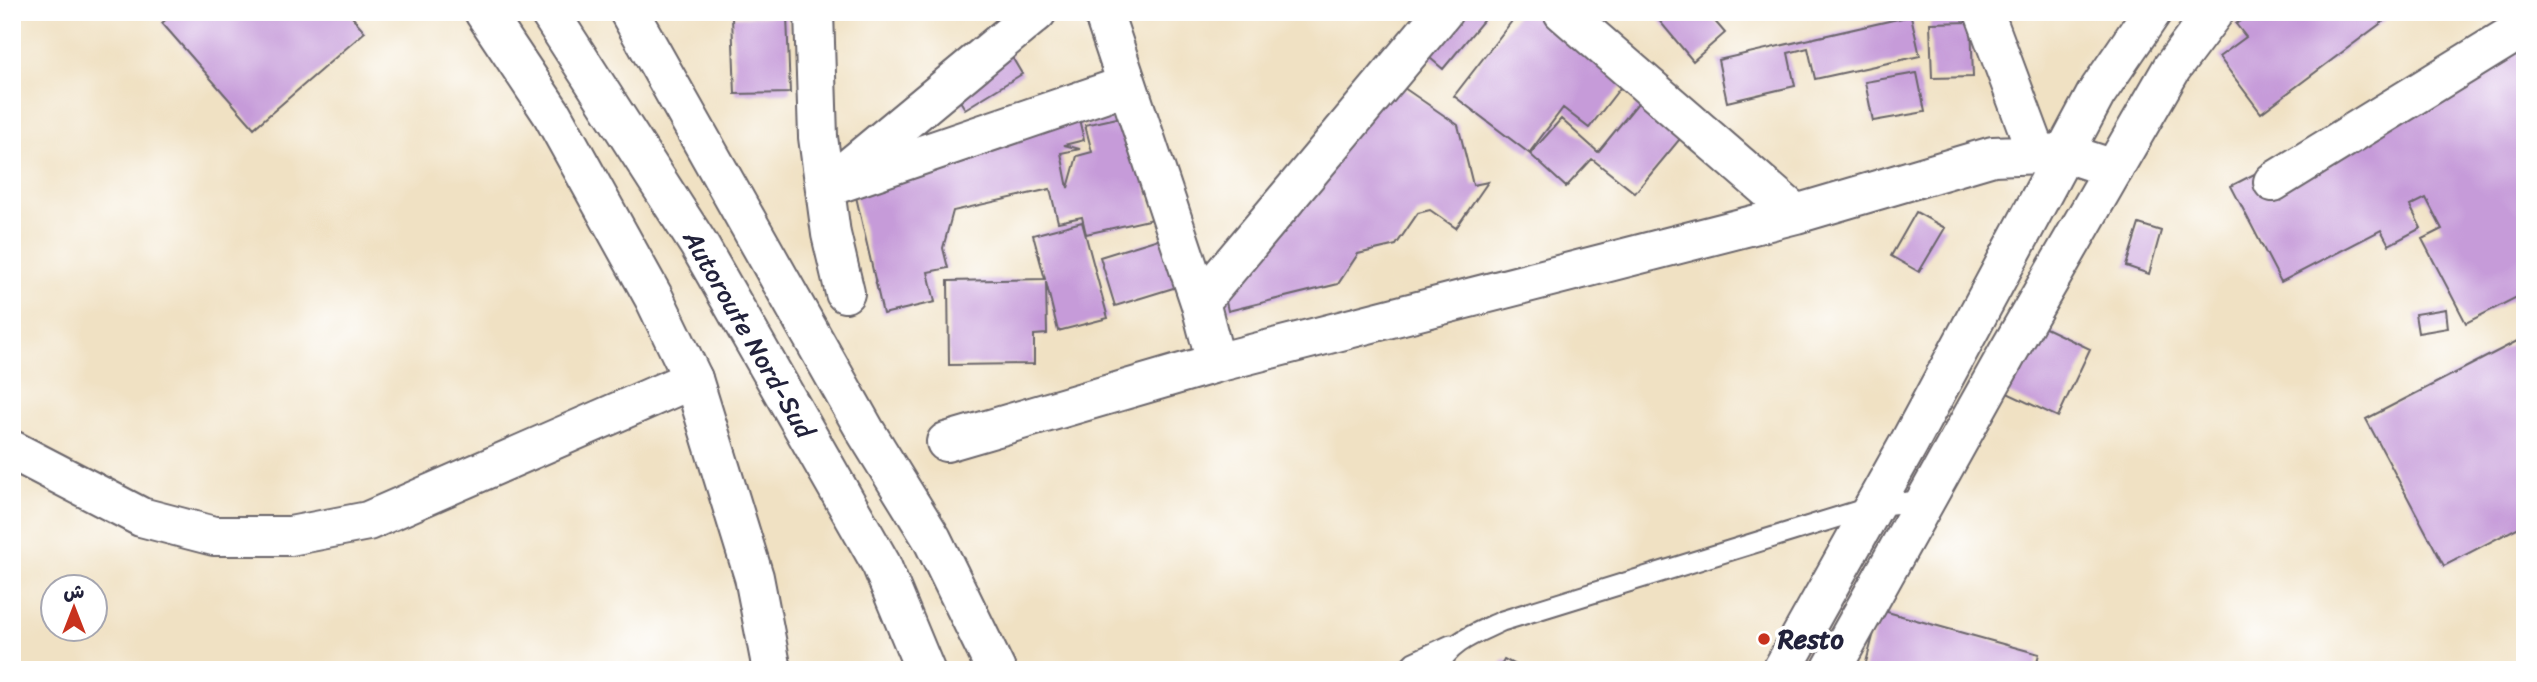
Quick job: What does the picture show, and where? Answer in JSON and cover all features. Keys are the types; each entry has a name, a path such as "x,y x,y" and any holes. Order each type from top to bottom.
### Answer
{"main road":[{"path":"484,12 558,125 654,298 693,379 754,578 772,670"},
{"name":"Autoroute Nord-Sud","path":"549,12 699,245 881,564 925,670"},
{"name":"Autoroute Nord-Sud","path":"629,12 866,432 932,539 996,670"},
{"path":"814,12 818,137 831,234 845,293"},
{"path":"825,188 1037,12"},
{"path":"1103,12 1200,302 1216,363"},
{"path":"1200,302 1443,12"},
{"path":"1563,12 1796,214"},
{"path":"1984,12 2051,153"},
{"path":"1782,670 1874,506 2051,153 2096,94 2152,12"},
{"path":"1831,670 2172,68 2214,12"},
{"path":"2273,182 2525,27"},
{"path":"825,188 1127,85"},
{"path":"946,442 1216,363 1796,214 1993,156 2051,153 2114,169"},
{"path":"12,450 141,517 214,536 290,536 368,521 693,379"}],"lane":[{"path":"1405,667 1502,621 1874,506 1926,500"},
{"path":"1437,670 1441,659 1461,640"}],"building":[{"path":"174,12 348,12 365,32 254,128 162,23"},
{"path":"1434,12 1482,12 1487,16 1443,69 1410,41"},
{"path":"1519,12 1548,12 1630,75 1589,128 1563,108 1529,153 1454,96"},
{"path":"1652,12 1707,12 1725,33 1693,61"},
{"path":"2252,12 2396,12 2261,113 2219,57 2246,37 2236,24"},
{"path":"787,16 790,93 735,94 732,17"},
{"path":"1911,16 1920,56 1815,79 1808,48 1788,53 1795,86 1727,102 1718,60"},
{"path":"1971,22 1973,77 1932,78 1930,23"},
{"path":"2525,35 2525,293 2466,323 2422,239 2442,229 2426,198 2410,206 2421,228 2389,245 2381,230 2281,282 2231,186"},
{"path":"1002,40 1022,74 965,109 944,75"},
{"path":"1375,68 1458,125 1473,185 1488,182 1456,228 1430,210 1418,213 1396,245 1358,254 1338,284 1228,311 1223,288"},
{"path":"1917,73 1925,112 1873,121 1865,82"},
{"path":"1651,87 1694,122 1635,193 1592,159 1566,187 1530,154 1561,119 1598,152"},
{"path":"1073,94 1084,140 1064,145 1080,149 1061,153 1068,188 1077,156 1092,152 1085,125 1131,115 1153,219 1086,234 1082,217 1058,222 1050,189 953,211 943,248 948,268 928,272 935,302 883,314 848,162"},
{"path":"1916,212 1945,228 1919,272 1891,256"},
{"path":"1082,222 1108,318 1058,331 1046,282 1047,334 1034,335 1034,364 949,365 948,281 1045,279 1033,235"},
{"path":"2139,224 2161,231 2149,274 2126,266"},
{"path":"1168,236 1183,285 1115,306 1100,257"},
{"path":"2446,309 2448,328 2418,333 2415,314"},
{"path":"2037,324 2090,349 2058,417 2005,392"},
{"path":"2525,337 2525,524 2444,566 2366,419"},
{"path":"1880,610 2039,654 2035,670 1864,670"},
{"path":"1504,659 1524,670 1498,670"}],"place":[{"name":"Resto","path":"1764,639"}]}
